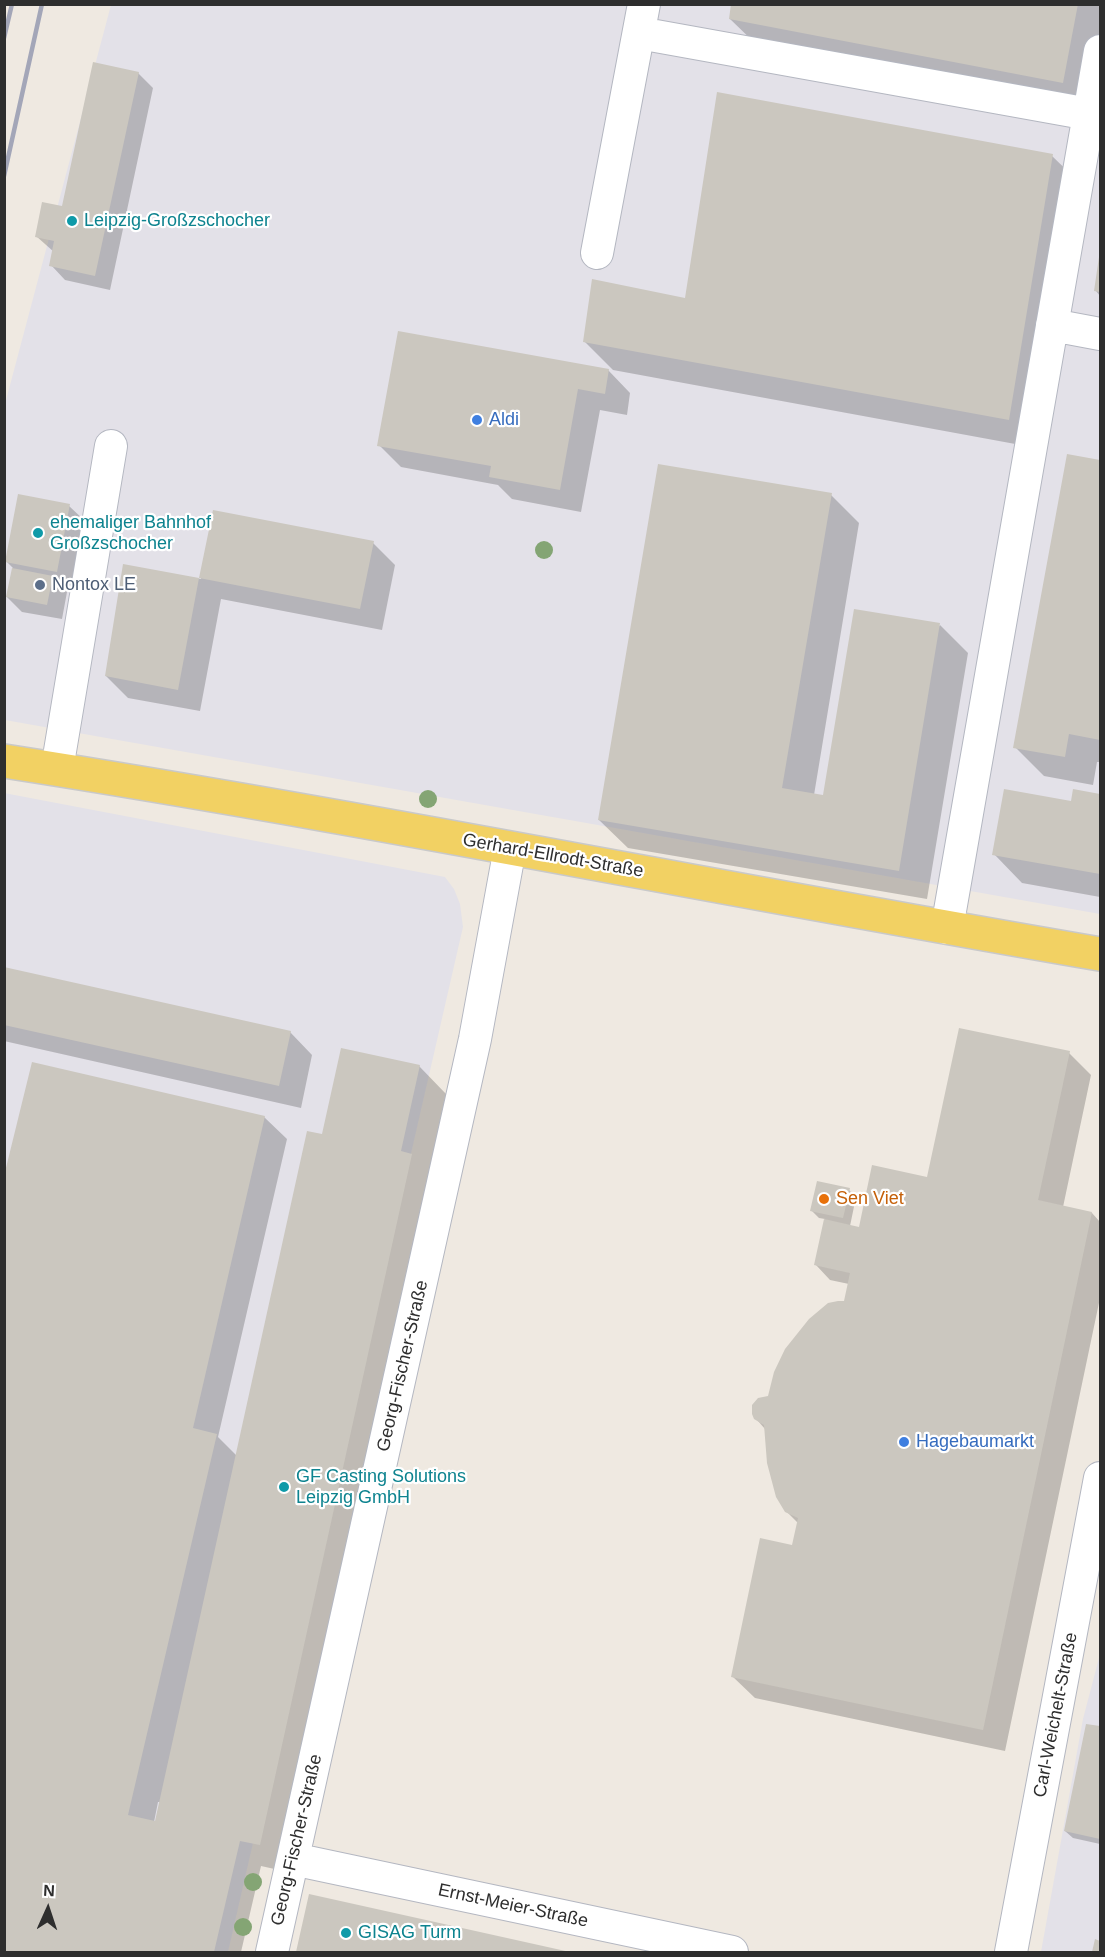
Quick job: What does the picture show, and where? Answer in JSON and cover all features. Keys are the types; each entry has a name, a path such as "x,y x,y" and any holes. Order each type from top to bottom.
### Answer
{"main road":[{"name":"Gerhard-Ellrodt-Straße","path":"4,761 510,848 1101,954"}],"street":[{"path":"597,253 641,19 1089,114"},
{"path":"947,928 1101,51"},
{"path":"1052,325 1101,334"},
{"path":"57,769 111,446"},
{"name":"Georg-Fischer-Straße","path":"272,1953 473,1049 510,848"},
{"name":"Carl-Weichelt-Straße","path":"1011,1953 1101,1478"},
{"name":"Ernst-Meier-Straße","path":"293,1859 732,1953"}],"shaded area":[{"path":"111,5 1100,5 1100,914 5,720 5,404"},
{"path":"4,793 445,877 454,889 460,904 463,927 228,1952 5,1952"},
{"path":"1100,1654 1100,1952 1041,1952 1083,1719"}],"building":[{"path":"731,4 1078,4 1063,83 729,19"},
{"name":"Leipzig-Großzschocher","path":"93,62 139,72 95,276 49,266 54,241 35,237 42,202 62,206"},
{"path":"717,92 1053,154 1009,420 583,342 592,279 685,298"},
{"path":"1100,258 1100,292 1094,291"},
{"name":"Aldi","path":"398,331 609,369 605,394 578,389 560,490 489,477 491,466 377,446"},
{"path":"1067,454 1100,460 1100,740 1069,734 1065,757 1013,748"},
{"path":"658,464 832,493 782,788 823,795 854,609 940,623 899,871 598,820"},
{"name":"ehemaliger Bahnhof Großzschocher","path":"18,494 70,504 57,572 5,562"},
{"path":"213,510 374,541 360,609 199,578"},
{"path":"123,564 199,578 178,690 105,676"},
{"path":"12,568 53,576 47,605 6,597"},
{"path":"1004,789 1071,801 1073,789 1100,794 1100,874 992,855"},
{"path":"4,967 291,1031 279,1086 4,1025"},
{"name":"Hagebaumarkt","path":"959,1028 1070,1051 1038,1200 1092,1212 983,1730 731,1677 760,1538 792,1545 798,1518 785,1512 776,1497 767,1463 764,1425 754,1419 752,1405 758,1398 768,1396 774,1372 785,1349 809,1319 828,1303 844,1301 850,1273 814,1265 824,1219 859,1227 872,1165 927,1177"},
{"path":"341,1048 420,1065 401,1151 412,1154 260,1845 240,1841 214,1952 4,1952 4,1176 32,1062 265,1116 193,1428 217,1434 128,1815 155,1821 307,1131 322,1134"},
{"path":"817,1181 850,1188 843,1218 810,1211"},
{"path":"1086,1724 1100,1726 1100,1839 1064,1831"},
{"path":"309,1894 570,1952 296,1952"},
{"path":"1095,1939 1100,1941 1100,1952 1092,1952"}],"railway":[{"path":"4,38 12,4"},
{"path":"4,176 42,4"}],"place":[{"name":"Leipzig-Großzschocher","path":"72,221"},
{"name":"Aldi","path":"477,420"},
{"name":"ehemaliger Bahnhof Großzschocher","path":"38,533"},
{"name":"Nontox LE","path":"40,585"},
{"name":"Sen Viet","path":"824,1199"},
{"name":"Hagebaumarkt","path":"904,1442"},
{"name":"GF Casting Solutions Leipzig GmbH","path":"284,1487"},
{"name":"GISAG Turm","path":"346,1933"}]}
